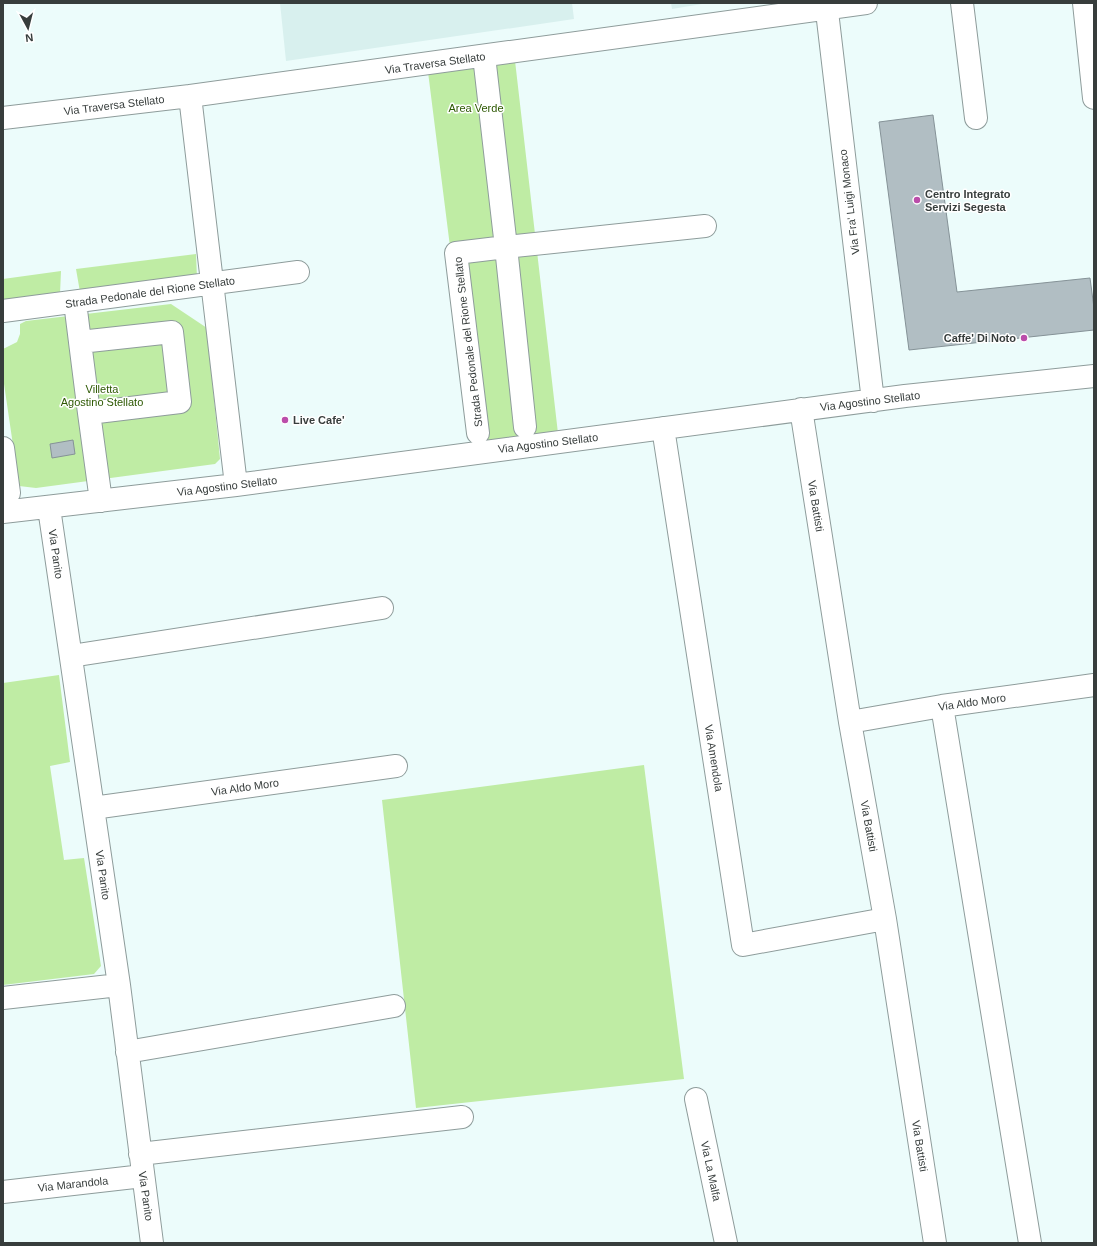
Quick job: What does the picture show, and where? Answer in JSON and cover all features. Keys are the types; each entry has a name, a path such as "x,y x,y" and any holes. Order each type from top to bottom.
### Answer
{"street":[{"name":"Via Traversa Stellato","path":"3,118 190,96 484,56 826,6 866,3"},
{"path":"962,3 976,118"},
{"path":"1084,3 1094,98"},
{"name":"Via Fra' Luigi Monaco","path":"826,6 873,401"},
{"path":"484,56 525,427"},
{"path":"190,96 236,485"},
{"name":"Strada Pedonale del Rione Stellato","path":"478,433 456,253 705,226"},
{"name":"Strada Pedonale del Rione Stellato","path":"3,311 298,272"},
{"path":"75,302 101,502"},
{"path":"80,342 172,332 180,402 89,413"},
{"name":"Via Agostino Stellato","path":"6,503 49,508 101,502 801,409 1094,376"},
{"name":"Via Battisti","path":"801,409 850,722 885,919 935,1243"},
{"name":"Via Amendola","path":"663,428 743,945 885,919"},
{"path":"3,448 6,503"},
{"name":"Via Panito","path":"49,508 118,985 152,1243"},
{"path":"71,656 382,608"},
{"name":"Via Aldo Moro","path":"850,722 942,706 1094,685"},
{"path":"942,706 1030,1243"},
{"name":"Via Aldo Moro","path":"93,808 396,766"},
{"path":"3,998 118,985"},
{"path":"127,1052 394,1006"},
{"name":"Via La Malfa","path":"696,1099 726,1243"},
{"path":"140,1154 462,1117"},
{"name":"Via Marandola","path":"3,1192 143,1176"}],"shaded area":[{"path":"280,3 572,3 574,19 286,61"},
{"path":"671,3 708,3 672,9"}],"green space":[{"name":"Area Verde","path":"514,52 559,442 476,453 427,64"},
{"path":"196,254 197,278 80,292 76,269"},
{"path":"61,271 60,294 3,306 3,279"},
{"name":"Villetta Agostino Stellato","path":"171,304 207,328 220,459 215,464 36,488 19,486 3,377 3,349 17,342 20,334 20,324 26,321"},
{"path":"59,675 70,762 50,766 64,860 84,858 101,966 94,974 3,985 3,683"},
{"path":"644,765 684,1079 416,1108 382,800"}],"building":[{"name":"Centro Integrato Servizi Segesta","path":"933,115 957,292 1090,278 1094,308 1094,330 909,350 879,122"},
{"path":"73,440 75,454 52,458 50,444"}],"place":[{"name":"Centro Integrato Servizi Segesta","path":"917,200"},
{"name":"Caffe' Di Noto","path":"1024,338"},
{"name":"Live Cafe'","path":"285,420"}]}
